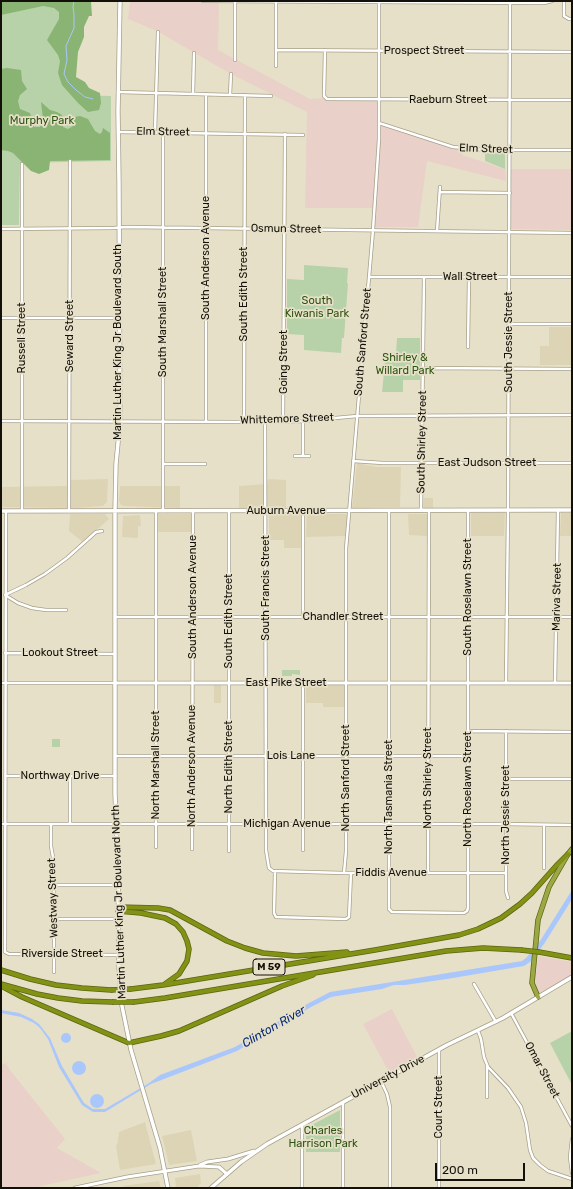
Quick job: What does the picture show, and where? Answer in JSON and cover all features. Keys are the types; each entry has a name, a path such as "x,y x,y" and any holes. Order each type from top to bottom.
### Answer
{"highway":[{"name":"M 59","path":"1,970 56,985 111,990 131,989 163,985 459,935 485,926 501,918 520,904 535,890 572,849"},
{"path":"538,997 532,983 538,920 546,894 568,854"},
{"path":"118,909 158,908 170,910 232,944 270,954 296,956 375,950"},
{"path":"118,909 165,918 176,924 184,932 189,949 186,964 179,974 163,985"},
{"name":"M 59","path":"1,985 48,996 82,1001 134,1002 454,950 483,948 521,950 572,958"},
{"path":"1,985 22,997 130,1043 178,1031 282,986 323,971"}],"main road":[{"name":"Martin Luther King Jr Boulevard South","path":"115,683 115,469 120,422 118,92 120,1"},
{"name":"Auburn Avenue","path":"1,511 572,510"},
{"name":"Martin Luther King Jr Boulevard North","path":"115,683 118,955 121,993 130,1043 160,1148 168,1188"},
{"name":"University Drive","path":"211,1188 256,1151 302,1124 439,1050 496,1022 572,977"}],"street":[{"path":"203,1 544,3 552,1"},
{"path":"235,60 236,1"},
{"path":"276,1 276,66"},
{"name":"South Sanford Street","path":"346,683 347,543 379,123 379,1"},
{"path":"564,1 564,16 572,19"},
{"name":"South Jessie Street","path":"506,683 510,277 510,2"},
{"path":"155,132 158,32"},
{"name":"Prospect Street","path":"276,50 572,52"},
{"name":"Raeburn Street","path":"325,50 325,98 328,99 572,100"},
{"path":"193,94 194,53"},
{"path":"230,95 231,74"},
{"path":"118,92 271,96"},
{"name":"South Anderson Avenue","path":"206,94 206,422"},
{"name":"South Edith Street","path":"244,421 246,95"},
{"name":"Elm Street","path":"379,123 452,147 483,150 572,150"},
{"name":"Elm Street","path":"118,132 303,135"},
{"name":"South Marshall Street","path":"163,132 163,511"},
{"name":"Going Street","path":"283,421 285,134"},
{"name":"Seward Street","path":"70,161 70,511"},
{"name":"Russell Street","path":"22,164 22,511"},
{"path":"437,231 440,187"},
{"path":"440,192 510,193"},
{"name":"Osmun Street","path":"1,229 163,227 572,233"},
{"name":"Wall Street","path":"368,277 572,276"},
{"name":"South Shirley Street","path":"421,511 424,277"},
{"path":"468,347 469,277"},
{"path":"1,318 119,318"},
{"path":"509,324 572,324"},
{"path":"422,368 572,369"},
{"name":"Whittemore Street","path":"1,421 304,421 357,416 572,415"},
{"name":"South Francis Street","path":"265,421 266,824 267,863 269,869 275,871"},
{"path":"303,456 304,421"},
{"path":"295,456 309,456"},
{"name":"East Judson Street","path":"353,461 381,463 572,463"},
{"path":"163,464 205,464"},
{"name":"Mariva Street","path":"555,683 558,510"},
{"path":"156,511 156,683"},
{"name":"South Anderson Avenue","path":"192,683 193,511"},
{"name":"South Edith Street","path":"229,511 229,683"},
{"path":"303,511 303,617"},
{"name":"North Tasmania Street","path":"389,511 389,909 390,912 464,913 467,911"},
{"path":"428,683 429,511"},
{"name":"South Roselawn Street","path":"468,511 468,683"},
{"path":"5,824 6,512"},
{"path":"5,595 48,572 67,558 96,532 102,531"},
{"path":"5,595 18,603 32,608 66,610"},
{"name":"Chandler Street","path":"114,617 572,617"},
{"name":"Lookout Street","path":"5,653 114,654"},
{"name":"East Pike Street","path":"1,683 572,683"},
{"name":"North Marshall Street","path":"156,683 156,847"},
{"name":"North Anderson Avenue","path":"192,683 192,849"},
{"name":"North Edith Street","path":"229,683 229,852"},
{"path":"303,683 303,850"},
{"name":"North Sanford Street","path":"344,873 346,857 346,683"},
{"name":"North Shirley Street","path":"428,683 428,873"},
{"name":"North Roselawn Street","path":"467,911 468,683"},
{"path":"468,731 572,732"},
{"name":"North Jessie Street","path":"506,732 506,891 508,898"},
{"name":"Lois Lane","path":"115,756 468,756"},
{"name":"Northway Drive","path":"5,776 115,776"},
{"path":"70,776 70,824"},
{"path":"506,779 572,779"},
{"name":"Michigan Avenue","path":"1,824 506,824 572,826"},
{"name":"Riverside Street","path":"5,824 6,953 118,955"},
{"name":"Westway Street","path":"51,824 54,885 54,972"},
{"path":"544,825 544,868"},
{"path":"275,871 274,914 276,917 348,918 351,873"},
{"name":"Fiddis Avenue","path":"275,871 344,873 506,873"},
{"path":"54,885 118,885"},
{"path":"54,919 118,919"},
{"path":"474,984 496,1022"},
{"name":"Omar Street","path":"511,1013 572,1126"},
{"path":"478,1031 482,1039 483,1054 487,1065 508,1088 519,1103 526,1123 530,1151 535,1160 540,1166 550,1172 572,1179"},
{"name":"Court Street","path":"439,1050 439,1188"},
{"path":"487,1065 487,1097"},
{"path":"381,1081 387,1094 390,1107 390,1188"},
{"path":"343,1102 343,1188"},
{"path":"302,1124 302,1188"},
{"path":"572,1139 570,1154 572,1173"},
{"path":"199,1166 207,1162 256,1151"},
{"path":"74,1188 199,1166 219,1167 227,1174"}],"shaded area":[{"path":"130,1 219,1 218,50 310,99 379,99 379,123 449,146 462,148 462,155 505,169 506,181 427,161 418,227 373,227 373,208 305,208 307,112 231,74 157,31 128,19"},
{"path":"510,169 572,169 572,230 510,229"},
{"path":"549,327 572,327 572,365 540,365 540,346 549,346"},
{"path":"357,463 376,467 401,467 400,507 352,508"},
{"path":"108,479 107,502 103,506 75,508 1,507 1,487 67,486 67,480"},
{"path":"268,479 286,480 286,508 239,508 239,486 267,484"},
{"path":"120,486 180,486 180,508 121,505 119,501"},
{"path":"424,498 433,498 433,508 425,508 423,506"},
{"path":"471,513 505,513 504,536 471,536"},
{"path":"561,513 572,513 572,536 560,536"},
{"path":"70,514 105,514 109,519 83,542 69,531"},
{"path":"158,514 191,514 191,532 158,532"},
{"path":"269,514 301,514 301,548 284,548 284,540 269,540"},
{"path":"307,514 346,514 345,536 306,537"},
{"path":"408,514 427,514 427,536 409,535"},
{"path":"140,515 141,526 138,526 138,538 122,537 123,516"},
{"path":"214,685 221,685 221,703 214,703"},
{"path":"306,685 345,685 345,707 323,707 323,703 306,703"},
{"path":"538,956 572,962 570,976 539,993 535,984"},
{"path":"392,1009 417,1057 389,1072 363,1024"},
{"path":"6,1063 65,1139 57,1148 101,1173 32,1188 1,1188 1,1065"},
{"path":"145,1122 156,1164 120,1170 116,1146 119,1132"},
{"path":"191,1130 197,1161 169,1165 162,1136"},
{"path":"200,1174 201,1183 197,1188 176,1188 175,1178"},
{"path":"159,1181 161,1188 124,1188 123,1186"}],"green space":[{"name":"Murphy Park","path":"1,1 75,1 74,95 111,96 111,161 20,163 19,225 1,225"},
{"path":"1,1 91,1 92,16 89,16 84,27 84,37 78,52 76,77 85,82 89,88 100,93 101,103 99,110 88,112 62,85 58,73 60,61 58,55 47,40 59,19 59,12 54,8 43,6 1,15"},
{"path":"7,68 21,70 22,81 27,89 20,95 18,101 20,109 30,113 34,127 40,127 43,119 41,102 50,110 62,115 63,127 68,129 73,126 74,117 80,116 88,119 95,131 100,134 103,128 110,133 110,160 50,161 49,170 39,174 31,171 13,153 1,150 1,69"},
{"path":"485,153 505,153 505,169 485,161"},
{"name":"South Kiwanis Park","path":"304,265 348,268 344,338 342,338 341,353 304,350 304,335 287,334 287,279 304,280"},
{"name":"Shirley & Willard Park","path":"397,338 420,338 420,380 403,380 403,392 382,392 386,352 396,353"},
{"path":"282,670 300,670 300,675 292,674 292,676 282,676"},
{"path":"52,739 60,739 60,747 52,747"},
{"path":"572,1031 572,1085 550,1043"},
{"name":"Charles Harrison Park","path":"340,1110 340,1152 306,1152 306,1128"}],"water":[{"name":"Clinton River","path":"572,890 572,899 544,944 530,962 524,966 447,979 405,985 394,985 382,989 331,997 311,1007 237,1051 151,1084 105,1112 93,1112 82,1105 59,1067 48,1039 40,1028 34,1023 21,1017 1,1013 1,1010 19,1013 39,1024 50,1038 62,1066 84,1103 93,1109 105,1109 160,1075 235,1047 330,992 522,961 540,941"},
{"path":"64,1033 68,1033 70,1034 70,1042 64,1043 61,1040 61,1036"},
{"path":"76,1061 82,1061 86,1065 86,1071 82,1075 76,1075 72,1071 72,1065"},
{"path":"94,1094 100,1094 104,1098 104,1104 100,1108 94,1108 90,1104 90,1098"}],"waterway":[{"path":"74,1 74,28 66,46 67,60 64,74 68,82 76,90 85,97 93,99"}]}
